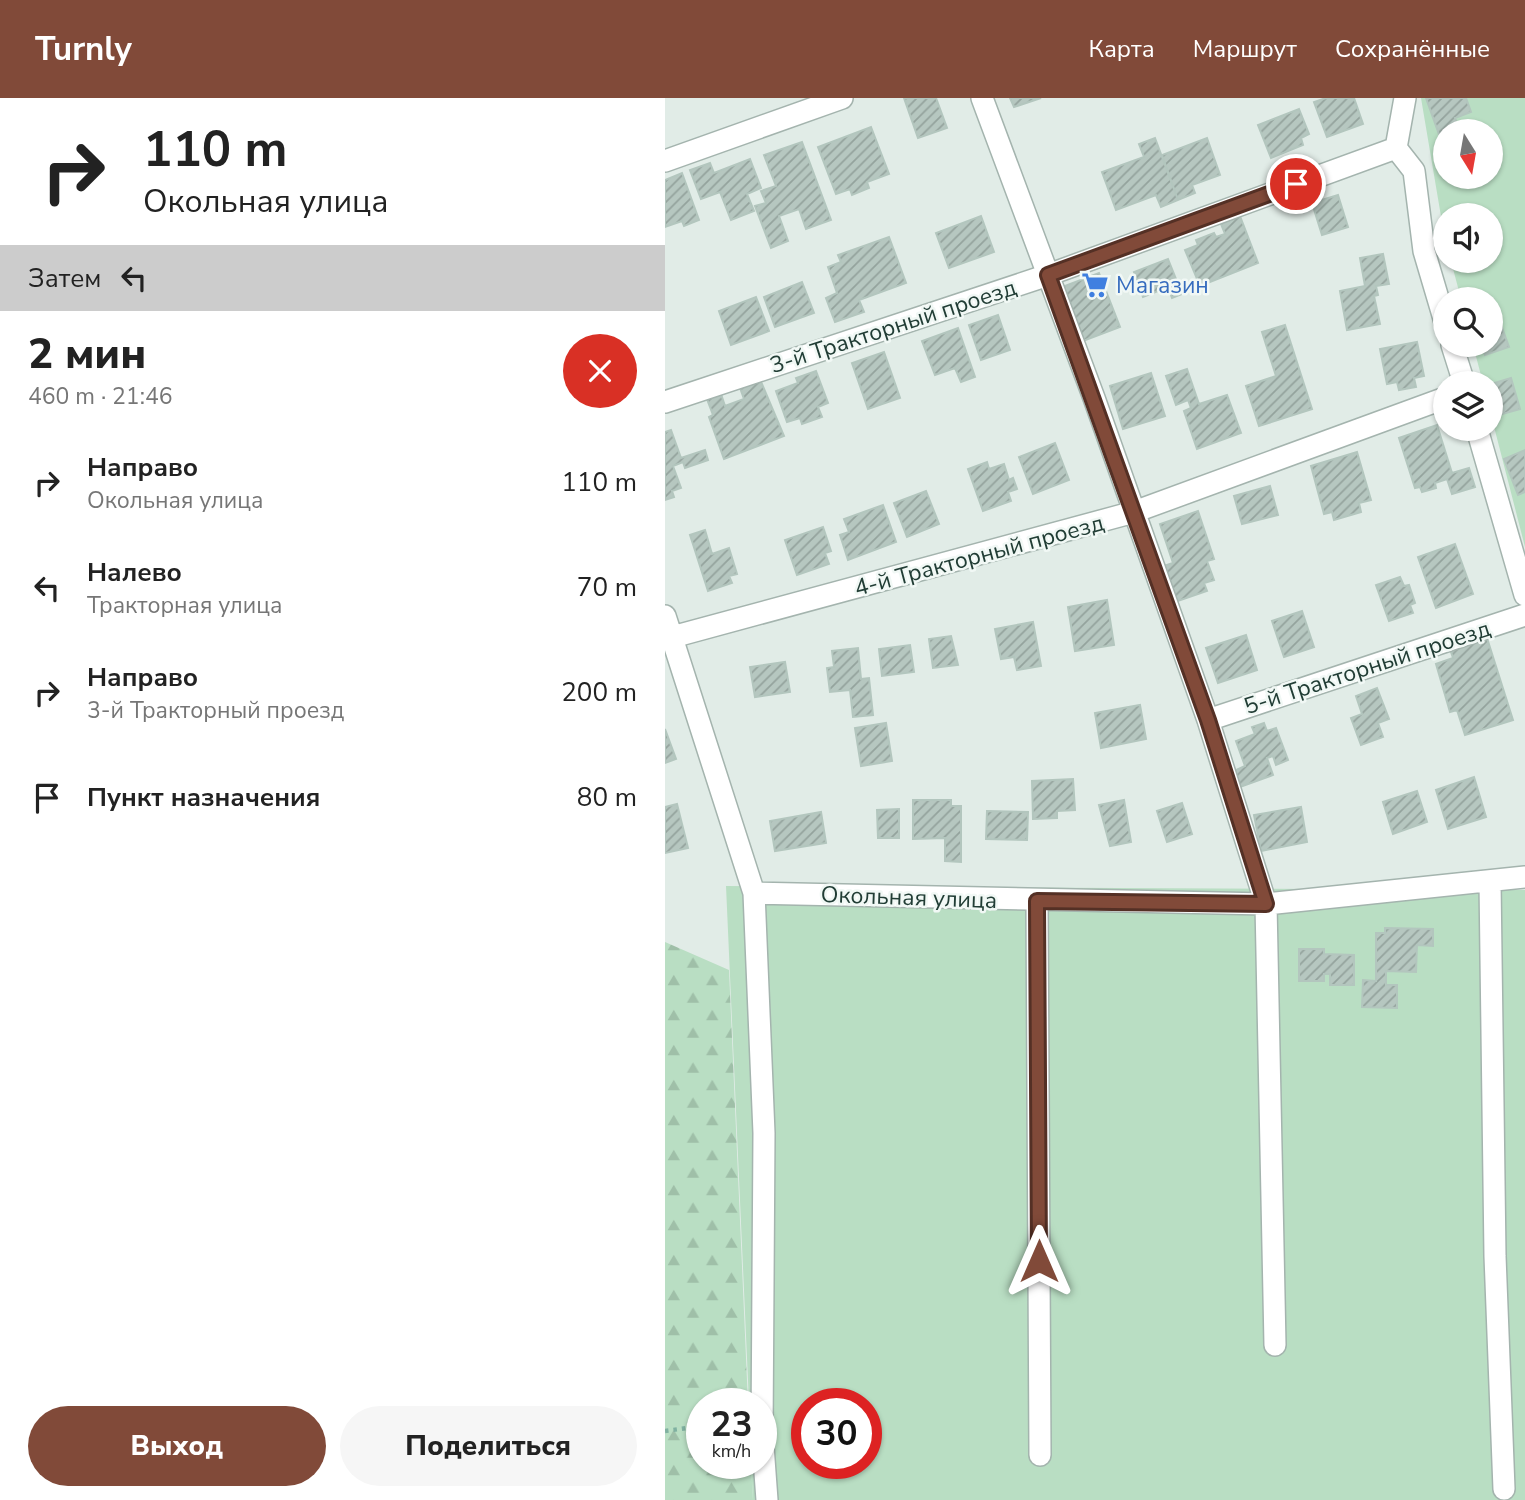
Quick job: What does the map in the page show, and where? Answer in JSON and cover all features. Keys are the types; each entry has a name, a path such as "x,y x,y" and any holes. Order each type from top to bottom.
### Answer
{"street":[{"path":"665,161 842,98"},
{"path":"982,98 1208,720 1266,904 1275,1345"},
{"path":"1405,98 1396,148 1414,171 1424,251 1435,287"},
{"name":"3-й Тракторный проезд","path":"665,402 1048,275 1396,148"},
{"name":"4-й Тракторный проезд","path":"669,639 1134,512 1433,402"},
{"path":"1480,441 1525,595"},
{"name":"5-й Тракторный проезд","path":"1208,720 1525,615"},
{"path":"665,616 669,639 754,893 764,1133 762,1432 768,1500"},
{"name":"Окольная улица","path":"754,893 1266,904 1525,877"},
{"path":"1490,881 1495,1256 1504,1489"},
{"path":"1037,901 1040,1455"}],"path":[{"path":"665,1431 686,1428"}],"green space":[{"path":"1421,98 1525,98 1525,547 1498,441 1503,441 1503,371 1480,371 1476,357 1503,357 1503,287 1458,287 1454,273 1503,273 1503,203 1439,203 1436,189 1503,189 1503,119 1433,119 1433,169"},
{"path":"726,886 1525,890 1525,1500 753,1500 752,1479 777,1479 777,1388 748,1388"},
{"path":"665,942 729,970 747,1388 686,1388 686,1479 752,1479 753,1500 665,1500"}],"building":[{"path":"904,98 936,98 947,128 918,138"},
{"path":"1010,98 1041,98 1014,107"},
{"path":"1326,98 1354,98 1363,124 1327,137 1314,102"},
{"path":"1426,98 1466,98 1471,112 1455,119 1434,119"},
{"path":"1299,109 1309,134 1301,138 1303,145 1271,158 1258,125"},
{"path":"871,127 889,174 867,182 869,188 852,195 850,189 836,194 818,147"},
{"path":"1155,138 1178,200 1161,207 1156,195 1116,210 1102,172 1144,157 1139,144"},
{"path":"1207,138 1220,175 1192,185 1195,193 1178,200 1162,155"},
{"path":"802,142 831,220 806,229 799,209 779,216 788,241 771,248 755,206 766,203 761,191 776,186 764,155"},
{"path":"750,159 761,188 747,194 754,211 731,220 720,192 701,199 690,170 710,163 714,173"},
{"path":"682,173 699,220 684,226 682,221 665,227 665,180"},
{"path":"1338,195 1348,227 1322,235 1312,203"},
{"path":"981,216 994,252 949,268 936,233"},
{"path":"1240,216 1258,263 1200,286 1185,250 1198,245 1196,240 1214,233 1216,237 1225,234 1221,224"},
{"path":"889,237 906,283 859,300 864,312 835,322 826,298 837,293 828,267 841,262 838,255"},
{"path":"1383,254 1389,284 1376,286 1378,295 1374,296 1380,324 1347,330 1340,291 1365,286 1360,258"},
{"path":"1168,259 1182,294 1172,298 1168,287 1143,297 1134,272"},
{"path":"1099,273 1120,327 1083,341 1062,287"},
{"path":"802,282 814,313 775,327 764,297"},
{"path":"756,297 769,331 731,345 719,311"},
{"path":"998,315 1010,350 981,360 969,325"},
{"path":"1285,325 1312,409 1259,426 1246,386 1276,376 1262,332"},
{"path":"958,328 975,377 961,382 955,368 935,375 922,341"},
{"path":"1503,330 1509,347 1503,349"},
{"path":"1417,342 1424,376 1414,378 1416,387 1399,390 1397,382 1387,384 1380,349"},
{"path":"884,352 900,398 868,409 852,363"},
{"path":"1187,369 1199,404 1227,395 1241,433 1197,449 1184,411 1191,408 1188,400 1176,405 1166,376"},
{"path":"816,371 828,403 818,407 822,417 802,424 800,418 787,422 776,391 798,383 796,378"},
{"path":"1151,373 1165,416 1123,429 1110,386"},
{"path":"759,377 784,436 724,459 709,417 713,415 707,399 721,394 725,406 744,399 739,385"},
{"path":"1511,378 1520,409 1503,414 1503,380"},
{"path":"1433,426 1433,441 1442,441 1452,473 1469,468 1475,487 1452,494 1447,479 1435,483 1436,488 1422,492 1420,487 1415,488 1399,438"},
{"path":"671,430 681,458 705,450 708,460 685,468 683,462 673,466 681,488 672,491 674,497 665,500 665,432"},
{"path":"1055,443 1069,480 1033,494 1019,457"},
{"path":"1525,450 1525,492 1518,495 1504,459"},
{"path":"1357,452 1371,500 1359,503 1361,512 1334,520 1332,512 1324,514 1311,466"},
{"path":"987,462 989,469 1004,464 1009,480 1013,478 1017,489 1008,492 1011,501 983,511 968,469"},
{"path":"1270,486 1278,515 1242,524 1234,496"},
{"path":"926,491 939,524 907,537 894,503"},
{"path":"883,505 896,542 848,560 840,535 849,532 844,519"},
{"path":"1198,511 1214,559 1207,561 1214,580 1204,583 1207,591 1172,603 1161,567 1173,563 1160,524"},
{"path":"823,527 831,551 825,553 829,564 797,575 785,540"},
{"path":"705,530 712,554 729,548 737,574 729,576 732,583 708,591 690,535"},
{"path":"1455,544 1473,594 1436,608 1418,557"},
{"path":"1400,577 1404,586 1409,585 1415,603 1410,605 1413,613 1389,621 1376,585"},
{"path":"1107,600 1114,645 1075,651 1068,607"},
{"path":"1302,611 1314,647 1284,657 1272,621"},
{"path":"1033,622 1041,666 1017,670 1014,657 1001,659 995,629"},
{"path":"1246,635 1257,670 1218,683 1206,648"},
{"path":"951,636 958,665 933,668 929,639"},
{"path":"1487,638 1513,720 1465,735 1457,710 1450,712 1436,664 1453,658 1450,649"},
{"path":"910,645 914,672 882,676 879,649"},
{"path":"858,648 861,679 869,678 873,715 853,717 850,690 830,692 827,668 834,667 832,651"},
{"path":"785,662 790,692 755,697 750,667"},
{"path":"1377,688 1389,719 1378,723 1383,737 1361,745 1351,718 1362,714 1356,696"},
{"path":"1140,705 1146,739 1101,748 1095,713"},
{"path":"886,723 892,761 861,766 855,728"},
{"path":"1264,723 1267,731 1276,728 1288,760 1276,765 1273,756 1267,758 1273,775 1240,787 1234,771 1245,766 1236,741 1255,734 1252,727"},
{"path":"665,729 676,759 665,763"},
{"path":"1474,777 1486,817 1448,829 1436,790"},
{"path":"1073,779 1075,810 1057,811 1057,818 1033,819 1032,781"},
{"path":"1417,791 1427,822 1393,834 1383,802"},
{"path":"913,800 951,800 951,806 961,806 961,862 945,861 945,838 913,839"},
{"path":"1124,800 1131,842 1110,846 1099,805"},
{"path":"1182,803 1192,834 1167,842 1157,811"},
{"path":"677,804 688,848 665,853 665,807"},
{"path":"1301,807 1307,842 1261,851 1254,815"},
{"path":"899,809 899,838 878,838 877,810"},
{"path":"987,811 1028,812 1027,840 986,839"},
{"path":"821,812 826,843 775,851 770,821"},
{"path":"1385,928 1433,929 1433,946 1417,945 1416,972 1386,971 1386,985 1397,985 1397,1008 1362,1007 1363,980 1376,981 1376,933 1385,933"},
{"path":"1299,949 1324,949 1324,954 1354,955 1354,985 1330,985 1330,974 1324,974 1324,981 1299,981"}],"place":[{"name":"Магазин","path":"1095,285"}],"route":[{"path":"1039,1261 1037,901 1266,904 1208,720 1048,275 1296,184"}]}
